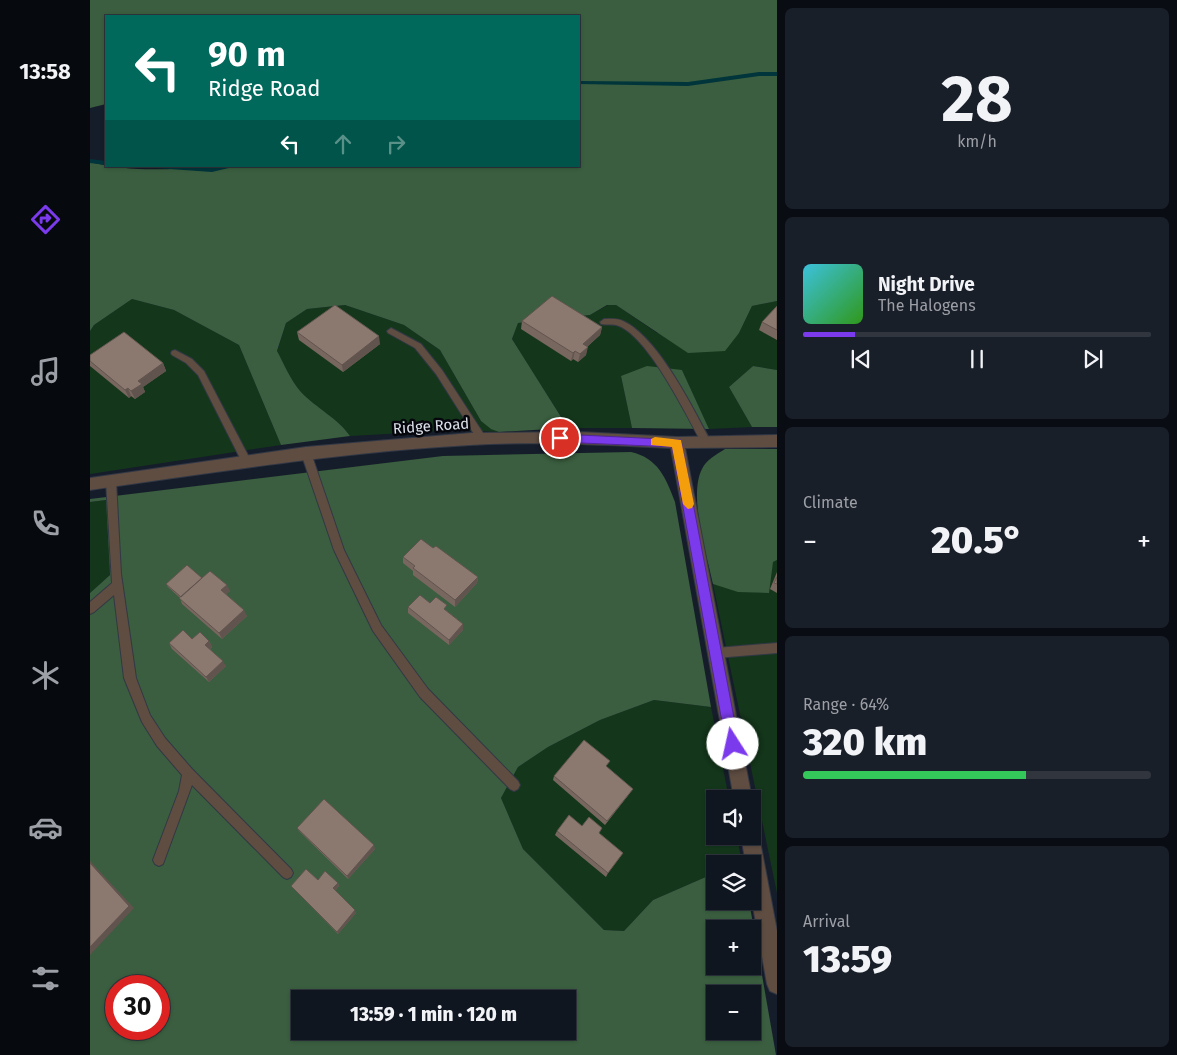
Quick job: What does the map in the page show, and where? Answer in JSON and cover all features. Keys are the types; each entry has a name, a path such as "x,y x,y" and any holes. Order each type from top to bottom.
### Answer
{"street":[{"name":"Ridge Road","path":"90,484 306,452 482,439 579,438 677,443 777,442"},
{"path":"677,443 741,790"},
{"path":"752,845 777,984"}],"lane":[{"path":"604,322 620,323 635,333 653,352 706,442"},
{"path":"391,331 418,346 439,372 482,439"},
{"path":"175,353 189,361 200,373 246,462"},
{"path":"306,452 339,550 377,628 424,693 514,784"},
{"path":"111,481 117,585 130,678 146,718 161,742 188,773 287,873"},
{"path":"90,609 117,585"},
{"path":"716,653 777,648"},
{"path":"159,860 185,791 188,773"}],"green space":[{"path":"90,0 777,0 777,301 752,306 739,333 725,351 688,353 616,305 607,305 590,315 518,323 512,339 568,428 499,432 491,429 481,421 440,350 404,325 345,305 307,309 286,323 277,351 297,388 340,424 350,436 281,445 239,345 174,310 132,299 94,325 90,331 90,162 105,165 105,167 146,169 193,167 580,167 580,15 105,15 105,104 90,108"},
{"path":"132,299 174,310 239,345 281,445 90,474 90,331 94,325"},
{"path":"777,301 777,370 753,366 729,387 752,427 709,429 682,370 621,376 632,428 568,428 512,339 518,323 590,315 608,305 616,305 657,333 739,333 752,306"},
{"path":"345,305 404,325 440,350 481,421 499,432 457,430 350,436 340,424 297,388 277,352 286,323 307,309"},
{"path":"647,366 682,370 709,429 632,428 621,376"},
{"path":"753,366 777,370 777,427 752,427 729,387"},
{"path":"725,449 777,449 777,560 773,562 769,593 738,592 713,584 700,526 697,494 698,481 706,463"},
{"path":"631,452 648,459 660,470 675,502 711,707 654,700 600,720 548,747 518,767 501,798 523,849 604,930 624,931 653,900 706,877 706,910 751,910 752,920 706,920 706,975 761,975 761,969 776,1055 90,1055 90,593 110,575 106,500 90,502 90,499 443,456"},
{"path":"106,500 110,575 90,593 90,502"},
{"path":"777,560 777,893 761,816 761,790 756,790 713,584 718,585"},
{"path":"654,700 711,707 727,790 706,790 706,845 739,845 740,855 706,855 706,877 653,900 624,931 604,930 523,849 501,798 518,767 548,747 600,720"}],"building":[{"path":"552,296 602,327 583,344 588,347 580,354 575,351 573,353 522,321"},
{"path":"335,305 379,336 342,365 297,332"},
{"path":"777,306 777,330 762,322"},
{"path":"124,332 163,363 138,381 142,384 131,391 128,388 125,390 90,361 90,355"},
{"path":"421,539 433,548 436,546 478,577 455,600 413,568 415,566 403,557"},
{"path":"187,565 202,578 181,597 166,584"},
{"path":"210,571 227,585 221,590 244,610 219,633 179,598"},
{"path":"420,595 430,603 436,597 447,605 444,609 463,624 449,640 408,607"},
{"path":"183,630 192,639 200,632 209,641 205,645 223,661 206,677 169,643"},
{"path":"584,740 610,761 606,766 633,789 607,821 554,776"},
{"path":"324,799 374,845 347,876 297,828"},
{"path":"569,815 582,826 589,817 602,828 599,833 623,853 608,873 557,831"},
{"path":"90,863 129,906 90,947"},
{"path":"306,869 318,880 325,871 338,883 333,888 355,910 337,932 291,886"}],"waterway":[{"path":"580,83 688,84 759,74 777,74"},
{"path":"90,161 105,163"},
{"path":"169,167 212,170 228,167"}],"slow traffic":[{"path":"655,442 677,443 688,504"}],"route":[{"path":"560,438 677,443 733,744"}]}
